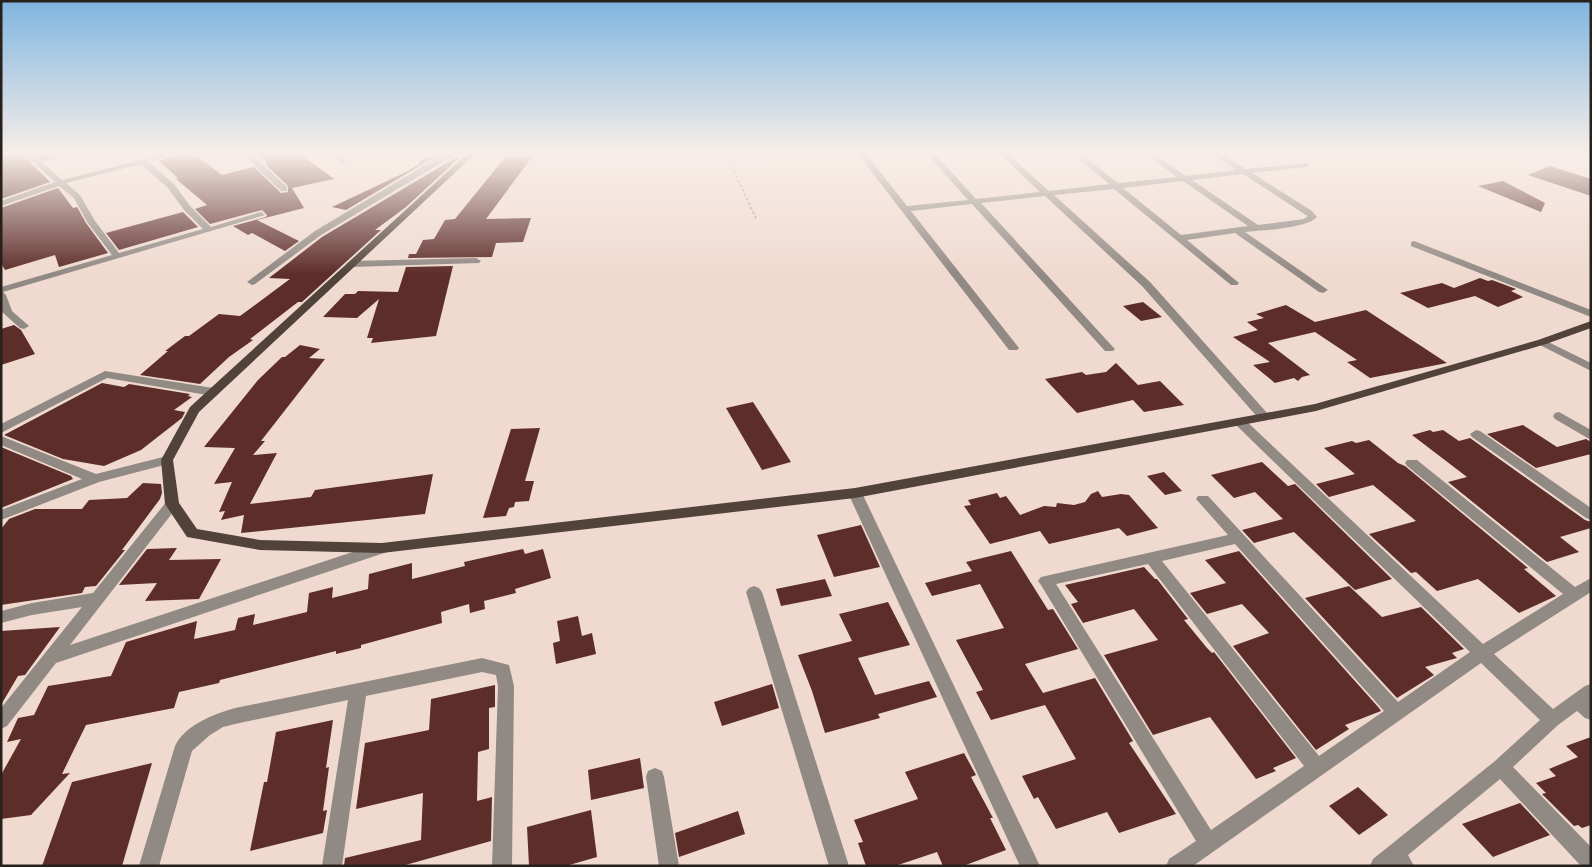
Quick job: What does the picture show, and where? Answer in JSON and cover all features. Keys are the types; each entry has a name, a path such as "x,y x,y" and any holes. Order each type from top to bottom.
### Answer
{"main road":[{"path":"428,193 194,410 167,460 172,504 192,533 260,545 382,548 855,492 1316,408 1542,342 1591,324"}],"street":[{"path":"1,204 30,193"},
{"path":"73,193 91,222 116,256"},
{"path":"176,193 209,230"},
{"path":"252,282 318,233 384,193"},
{"path":"894,193 1013,348"},
{"path":"968,193 1109,349"},
{"path":"906,209 1054,193"},
{"path":"1127,193 1234,283"},
{"path":"1207,193 1256,228"},
{"path":"1181,238 1306,221 1313,218 1310,213 1279,193"},
{"path":"1049,194 1146,284 1264,417"},
{"path":"1,290 260,215"},
{"path":"1238,230 1323,290"},
{"path":"1414,244 1591,314"},
{"path":"350,264 476,261"},
{"path":"1,295 8,312 24,326"},
{"path":"1542,342 1591,368"},
{"path":"1,429 105,374 213,392"},
{"path":"1559,416 1591,436"},
{"path":"1240,422 1552,720"},
{"path":"1476,434 1591,515"},
{"path":"1,440 95,480"},
{"path":"1,515 95,480 167,460"},
{"path":"1412,463 1575,595"},
{"path":"855,492 1030,866"},
{"path":"1203,499 1397,713"},
{"path":"1,721 172,504"},
{"path":"1209,844 1046,581 1239,538"},
{"path":"52,658 382,548"},
{"path":"1151,557 1317,768"},
{"path":"1176,866 1482,653 1591,584"},
{"path":"754,592 839,866"},
{"path":"1,617 32,609 98,598"},
{"path":"149,866 184,746 204,729 235,716 482,665 503,670 506,686 502,866"},
{"path":"332,866 358,691"},
{"path":"1393,862 1552,720 1586,702"},
{"path":"1501,767 1591,862"},
{"path":"655,776 668,866"}],"path":[{"path":"744,193 756,218"}],"building":[{"path":"1,193 17,193 1,199"},
{"path":"42,193 62,193 73,208 77,207 108,253 59,267 55,255 5,270 1,263 1,208"},
{"path":"193,193 295,193 304,208 257,220 299,241 285,251 252,233 248,235 233,226 266,217 267,215 262,210 210,224 195,209 207,205"},
{"path":"361,193 374,193 346,210 332,207"},
{"path":"395,193 421,193 375,230 381,230 302,302 298,302 250,339 253,340 229,357 200,384 140,375 168,351 165,351 219,314 240,316 290,279 269,278 322,237"},
{"path":"476,193 505,193 486,219 531,218 523,242 496,243 492,257 408,258 409,254 416,254 423,240 434,239 445,220 455,219"},
{"path":"1496,193 1527,193 1545,203 1541,212"},
{"path":"183,212 198,227 119,250 106,233"},
{"path":"453,266 436,336 371,343 373,338 367,338 379,299 357,318 323,317 345,294 355,294 358,291 398,292 406,267"},
{"path":"1480,278 1488,281 1492,280 1516,289 1511,291 1523,297 1498,307 1475,296 1428,308 1400,293 1442,283 1454,288"},
{"path":"1143,302 1162,317 1141,321 1123,306"},
{"path":"1286,305 1315,322 1366,310 1447,363 1370,378 1347,362 1357,360 1315,332 1268,343 1310,375 1302,377 1298,381 1294,378 1275,383 1253,365 1270,362 1233,337 1258,330 1247,322 1264,318 1256,314"},
{"path":"14,325 21,330 35,354 1,365 1,329"},
{"path":"300,345 320,349 309,358 325,359 261,441 265,441 253,455 277,453 250,504 311,497 315,490 433,474 425,514 241,533 244,515 221,520 225,511 219,512 232,482 214,484 235,448 204,447 258,380 282,357 285,357"},
{"path":"1116,363 1138,385 1160,381 1184,405 1144,412 1133,400 1077,413 1045,379 1082,372 1086,375 1106,372"},
{"path":"102,383 124,387 129,384 190,394 188,396 192,397 174,410 185,412 182,418 141,450 104,466 63,459 4,435"},
{"path":"753,402 791,462 762,470 726,408"},
{"path":"1523,425 1557,447 1586,439 1591,442 1591,454 1536,468 1487,434"},
{"path":"540,428 525,481 534,481 529,501 515,502 514,507 509,508 506,516 483,518 511,429"},
{"path":"1430,430 1433,432 1443,430 1459,441 1470,438 1585,520 1591,522 1591,528 1560,537 1579,552 1547,562 1448,482 1467,477 1412,435"},
{"path":"1369,440 1398,463 1405,466 1528,568 1524,569 1556,596 1519,613 1478,579 1437,591 1416,572 1411,573 1369,534 1416,521 1373,485 1329,497 1316,484 1355,474 1324,448 1352,441 1356,443"},
{"path":"1,447 71,476 73,479 1,508"},
{"path":"1262,462 1288,486 1295,484 1392,579 1355,590 1294,532 1254,543 1242,530 1283,519 1255,492 1234,498 1211,475"},
{"path":"1164,472 1182,491 1165,495 1147,476"},
{"path":"143,483 161,484 162,493 160,499 122,550 125,550 96,586 85,587 82,593 1,605 1,529 9,519 35,509 82,509 89,500 127,498"},
{"path":"1098,491 1102,497 1121,494 1129,495 1158,528 1127,536 1119,528 1049,544 1040,531 990,544 964,506 971,505 968,500 997,493 1000,498 1006,496 1020,515 1044,506 1056,507 1057,503 1074,505 1085,502 1091,494"},
{"path":"861,525 880,567 834,577 817,535"},
{"path":"177,548 169,560 221,559 199,599 145,601 157,583 119,585 147,549"},
{"path":"523,549 525,554 543,549 551,578 515,589 516,593 484,601 485,609 470,613 469,604 441,612 442,623 361,645 361,648 336,654 336,651 179,692 174,708 86,725 62,774 70,773 31,815 1,819 1,775 21,739 7,742 18,718 34,715 48,686 111,676 126,642 197,621 194,639 235,630 238,618 255,614 253,625 307,612 309,593 333,587 332,598 368,589 369,574 412,563 412,579 465,566 464,562"},
{"path":"1011,551 1048,610 1053,609 1078,649 1025,664 1043,693 1095,678 1133,741 1129,743 1176,814 1119,833 1107,812 1056,829 1038,797 1034,799 1022,776 1076,759 1045,705 991,720 976,692 983,690 956,640 1004,628 980,584 932,596 925,583 972,571 966,562"},
{"path":"1239,551 1381,711 1345,725 1349,729 1316,750 1233,646 1269,633 1242,604 1207,614 1190,593 1226,583 1205,560"},
{"path":"1144,567 1157,579 1188,619 1184,620 1207,648 1212,653 1214,652 1296,758 1273,768 1276,771 1256,779 1210,717 1153,735 1104,655 1158,640 1134,609 1083,623 1071,604 1078,602 1065,585"},
{"path":"825,579 832,596 781,606 776,589"},
{"path":"1349,586 1382,617 1421,607 1464,649 1452,653 1457,658 1425,667 1434,675 1397,698 1305,598"},
{"path":"888,602 910,645 858,658 875,695 929,681 937,697 878,714 880,718 825,733 798,655 852,641 839,614"},
{"path":"578,616 582,636 592,633 596,654 556,664 553,643 560,641 557,621"},
{"path":"60,627 25,675 18,676 1,705 1,631"},
{"path":"772,684 779,708 722,726 714,702"},
{"path":"495,685 495,707 489,708 489,749 478,752 477,801 492,797 491,841 402,866 344,866 345,858 421,840 423,793 356,809 365,743 429,730 431,699"},
{"path":"333,720 326,768 329,767 323,811 327,810 323,833 250,851 264,782 267,782 276,732"},
{"path":"1591,737 1591,825 1582,828 1578,825 1574,826 1542,794 1546,793 1536,783 1556,776 1549,769 1578,757 1566,746"},
{"path":"964,753 976,775 971,777 993,818 990,818 1006,850 963,866 943,866 937,852 895,866 866,866 858,843 863,842 854,820 918,799 905,772"},
{"path":"640,758 644,788 591,800 588,770"},
{"path":"152,763 122,866 42,866 72,782"},
{"path":"1358,787 1388,815 1359,835 1329,806"},
{"path":"1520,803 1550,835 1493,857 1462,824"},
{"path":"591,810 597,857 566,866 529,866 527,827"},
{"path":"738,811 745,834 679,857 675,833"}]}
